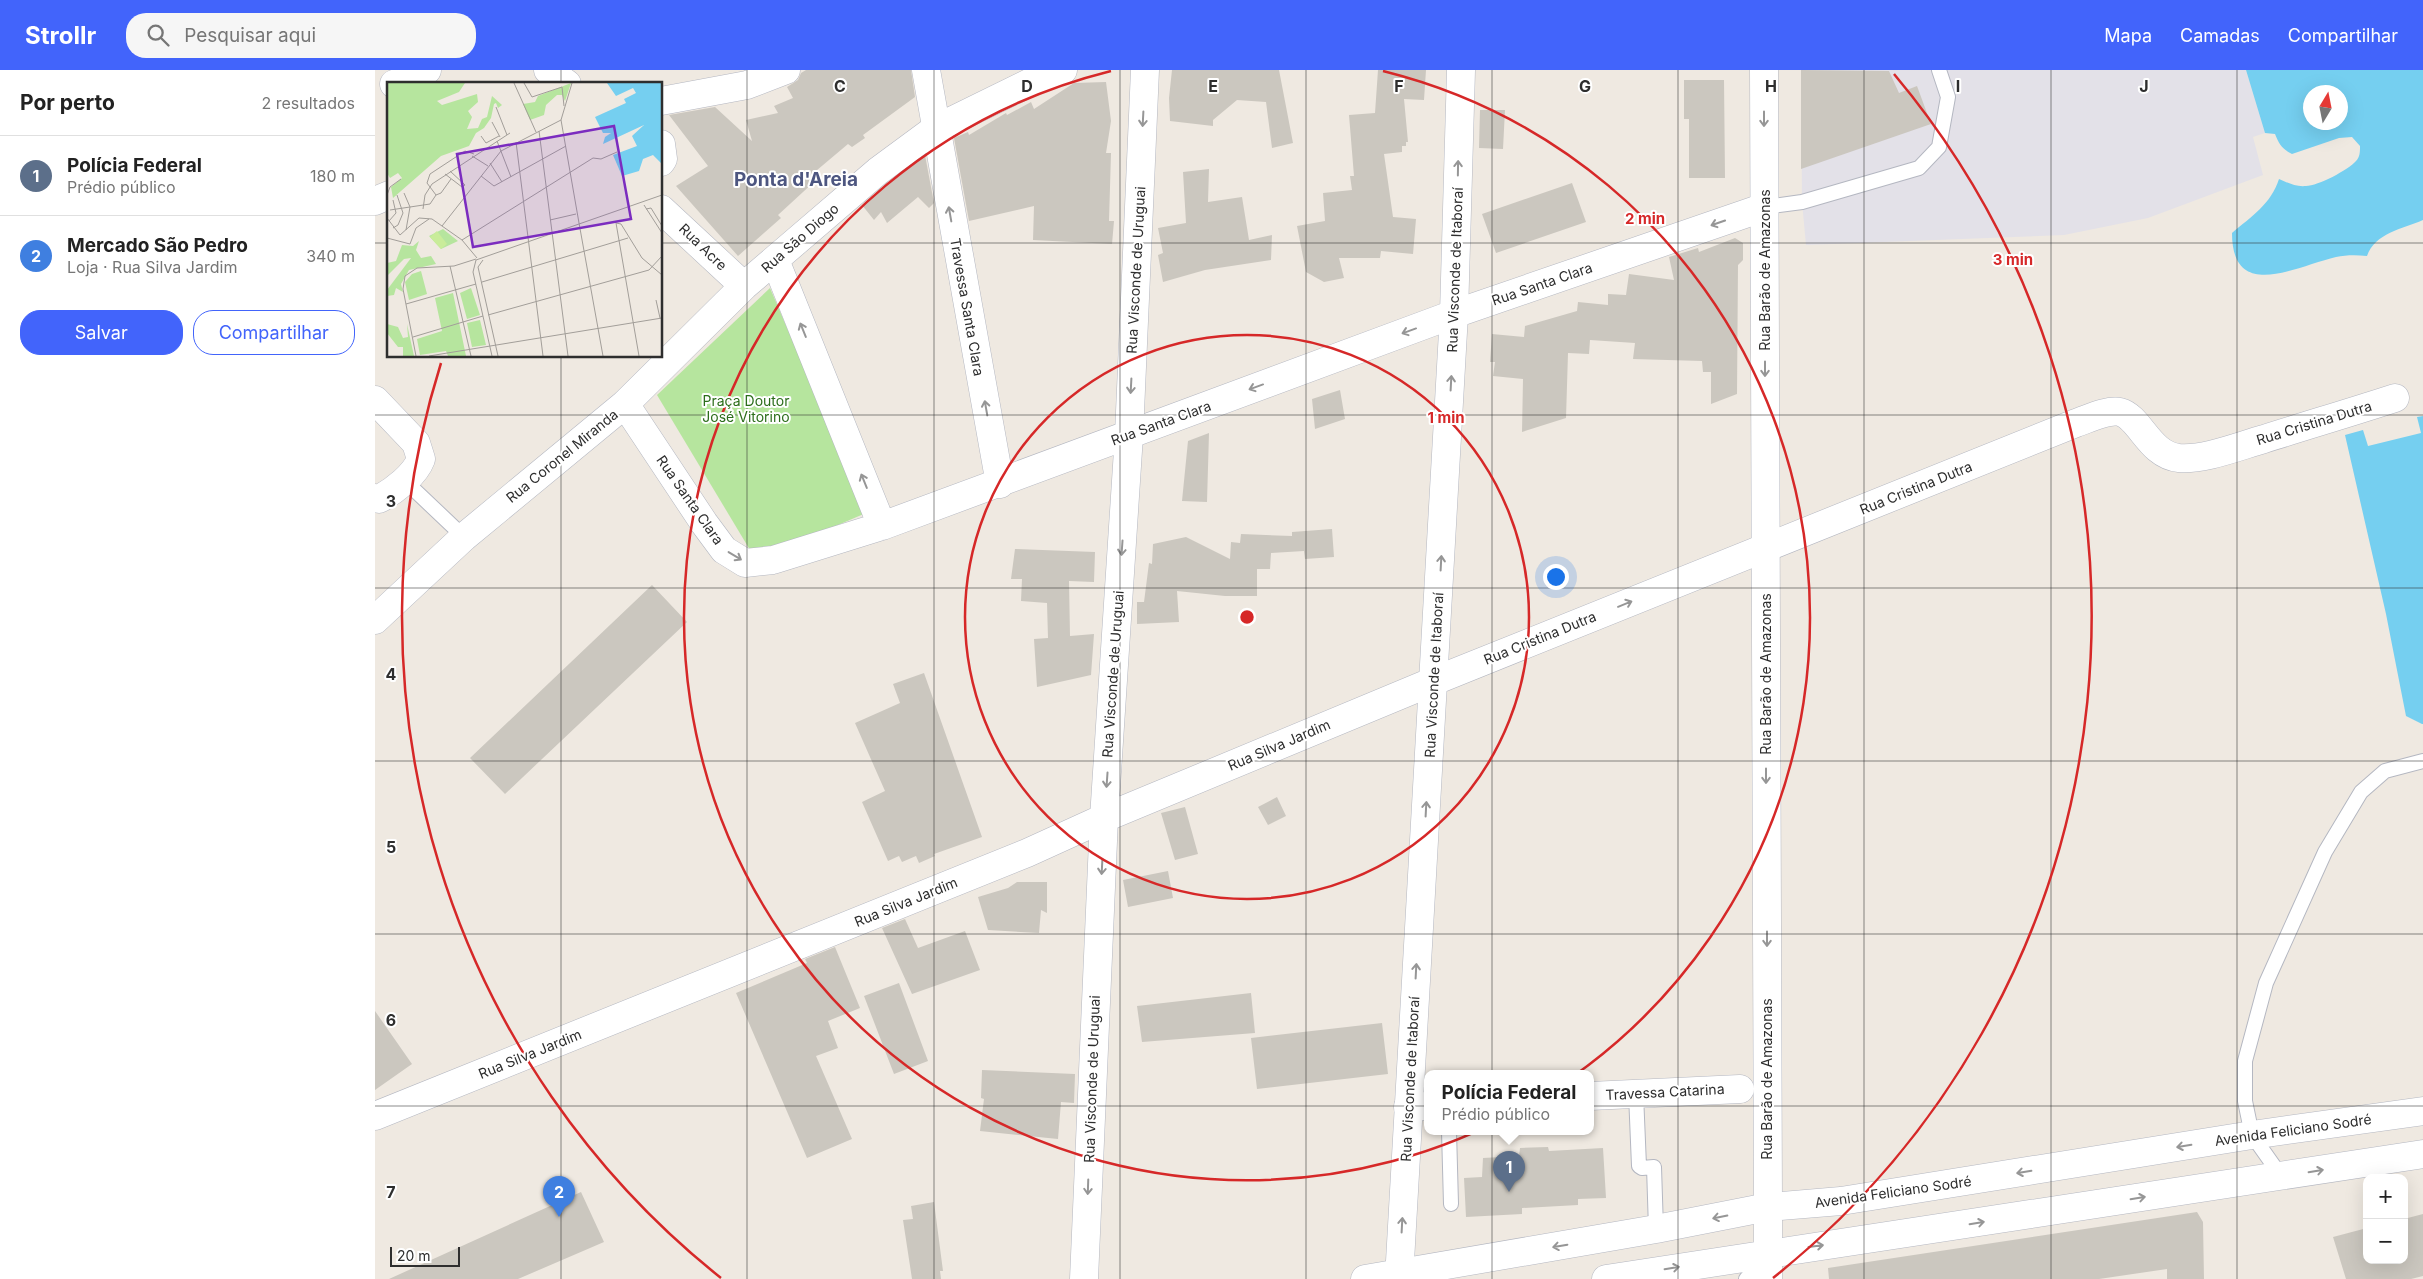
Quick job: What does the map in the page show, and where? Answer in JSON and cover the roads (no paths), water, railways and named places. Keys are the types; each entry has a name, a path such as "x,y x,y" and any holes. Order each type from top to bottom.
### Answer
{"street":[{"path":"399,82 427,70"},
{"path":"548,70 564,82"},
{"path":"663,101 747,85 786,70"},
{"name":"Travessa Santa Clara","path":"925,70 1000,484"},
{"name":"Rua São Diogo","path":"744,286 878,170 935,129 1033,81 1063,70"},
{"name":"Rua Visconde de Uruguai","path":"1084,1279 1104,818 1129,435 1145,70"},
{"name":"Rua Visconde de Itaboraí","path":"1399,1276 1418,1106 1434,681 1455,314 1461,70"},
{"name":"Rua Barão de Amazonas","path":"1764,70 1768,1266"},
{"path":"375,92 387,87"},
{"path":"375,201 387,196"},
{"name":"Rua Santa Clara","path":"625,404 724,550 745,563 773,560 882,526 1000,484 1455,314 1765,207"},
{"name":"Rua Acre","path":"663,211 744,286"},
{"path":"775,260 882,526"},
{"name":"Rua Coronel Miranda","path":"375,620 464,537 625,404 744,286"},
{"name":"Rua Cristina Dutra","path":"1434,681 2076,423 2113,412 2121,412 2131,419 2145,438 2164,454 2179,458 2215,454 2395,398"},
{"path":"375,400 416,443 421,459 419,465 404,480 386,495 379,499 375,498"},
{"name":"Rua Silva Jardim","path":"375,1116 1027,853 1104,818 1434,681"},
{"name":"Travessa Catarina","path":"1594,1096 1740,1088"},
{"name":"Avenida Feliciano Sodré","path":"1365,1279 1399,1276 1768,1208 1841,1201 2252,1135 2423,1110"},
{"path":"1606,1279 1768,1266 1884,1238 2423,1154"}],"lane":[{"path":"1765,207 1802,202 1919,168 1939,147 1948,98 1939,70"},
{"path":"404,480 464,537"},
{"path":"2281,1176 2252,1135 2245,1101 2245,1061 2267,983 2325,852 2361,792 2385,771 2423,761"},
{"path":"1636,1094 1639,1166 1642,1168 1653,1167 1657,1229"},
{"path":"1449,1135 1451,1204"},
{"path":"1746,1279 1768,1266"}],"water":[{"path":"2246,70 2423,70 2423,220 2383,237 2376,242 2367,256 2351,255 2336,257 2286,272 2269,275 2255,274 2243,268 2235,254 2232,233 2266,203 2276,188 2279,179 2299,186 2318,183 2347,169 2356,161 2359,154 2360,146 2352,137 2339,138 2292,154 2281,146 2275,134 2265,133"},
{"path":"2423,416 2422,724 2406,716 2386,614 2345,435 2363,430 2368,446 2421,433 2417,417"}],"place":[{"name":"Polícia Federal","path":"1509,1192"},
{"name":"Mercado São Pedro","path":"559,1217"}],"district":[{"name":"Ponta d'Areia","path":"796,179"}],"park label":[{"name":"Praça Doutor José Vitorino","path":"746,410"}]}
